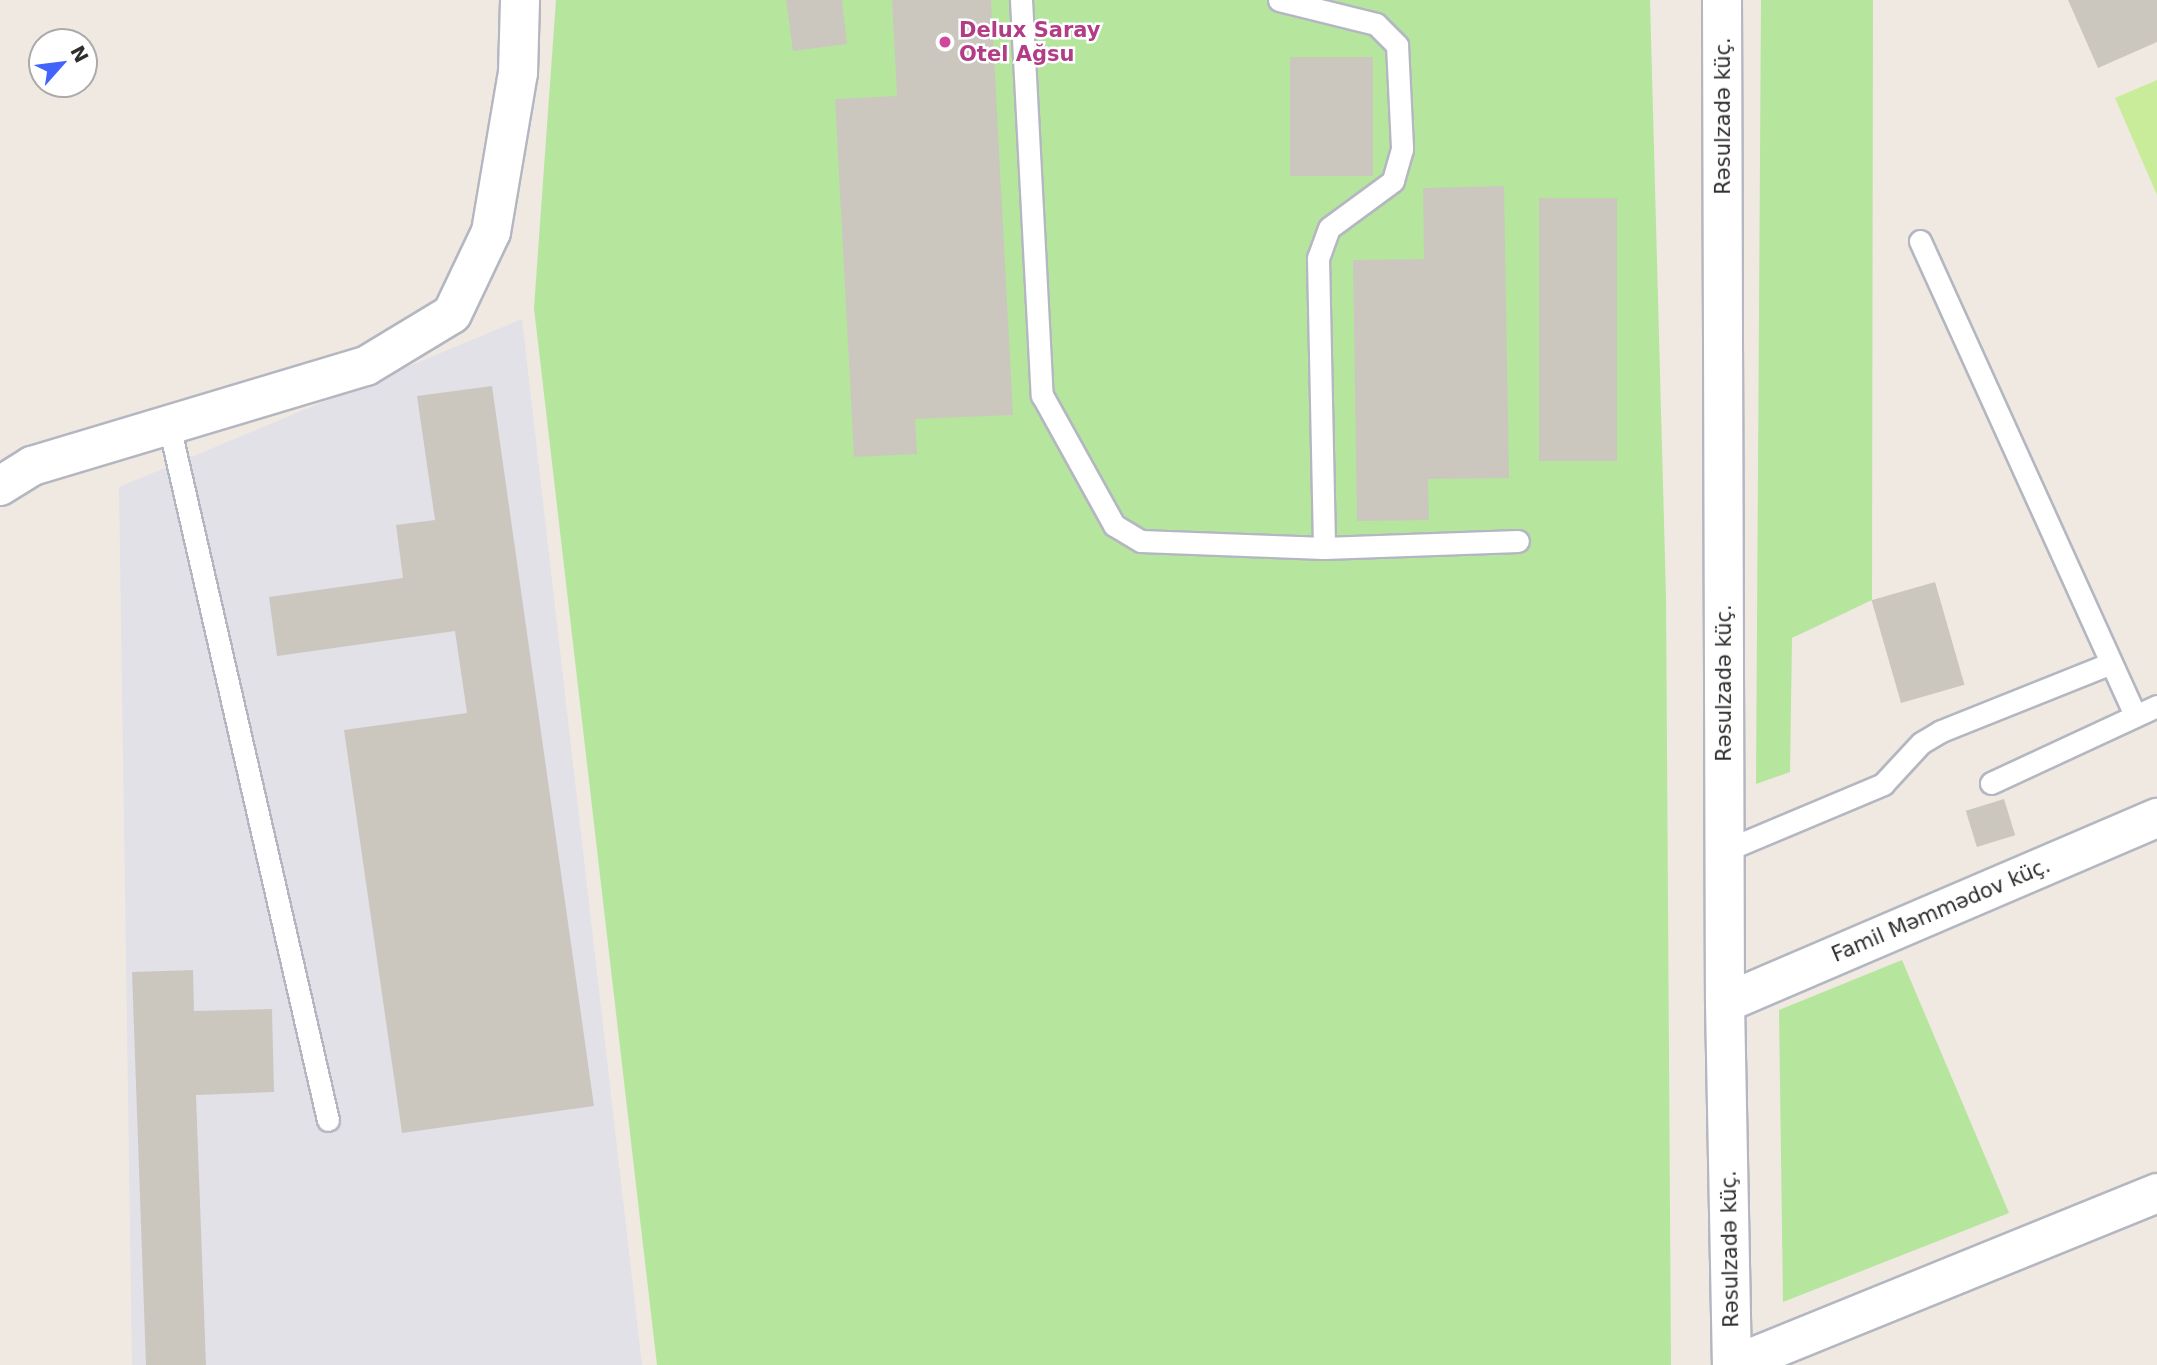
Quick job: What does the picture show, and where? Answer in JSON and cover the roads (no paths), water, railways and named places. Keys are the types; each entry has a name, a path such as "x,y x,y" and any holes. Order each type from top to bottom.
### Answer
{"street":[{"path":"0,486 32,466 169,421 366,366 452,314 491,232 518,73 520,0"},
{"name":"Rəsulzadə küç.","path":"1722,0 1724,1003 1733,1365"},
{"name":"Famil Məmmədov küç.","path":"1724,1003 2157,818"},
{"path":"1733,1365 2157,1193"}],"lane":[{"path":"1021,0 1042,395 1114,526 1141,541 1324,548 1518,541"},
{"path":"1279,0 1376,24 1397,45 1402,149 1394,181 1329,228 1318,258 1324,548"},
{"path":"1920,242 2135,715"},
{"path":"169,421 328,1120"},
{"path":"1724,851 1883,784 1921,743 1941,731 2111,663"},
{"path":"1990,783 2157,706"}],"place":[{"name":"Delux Saray Otel Ağsu","path":"945,42"}]}
